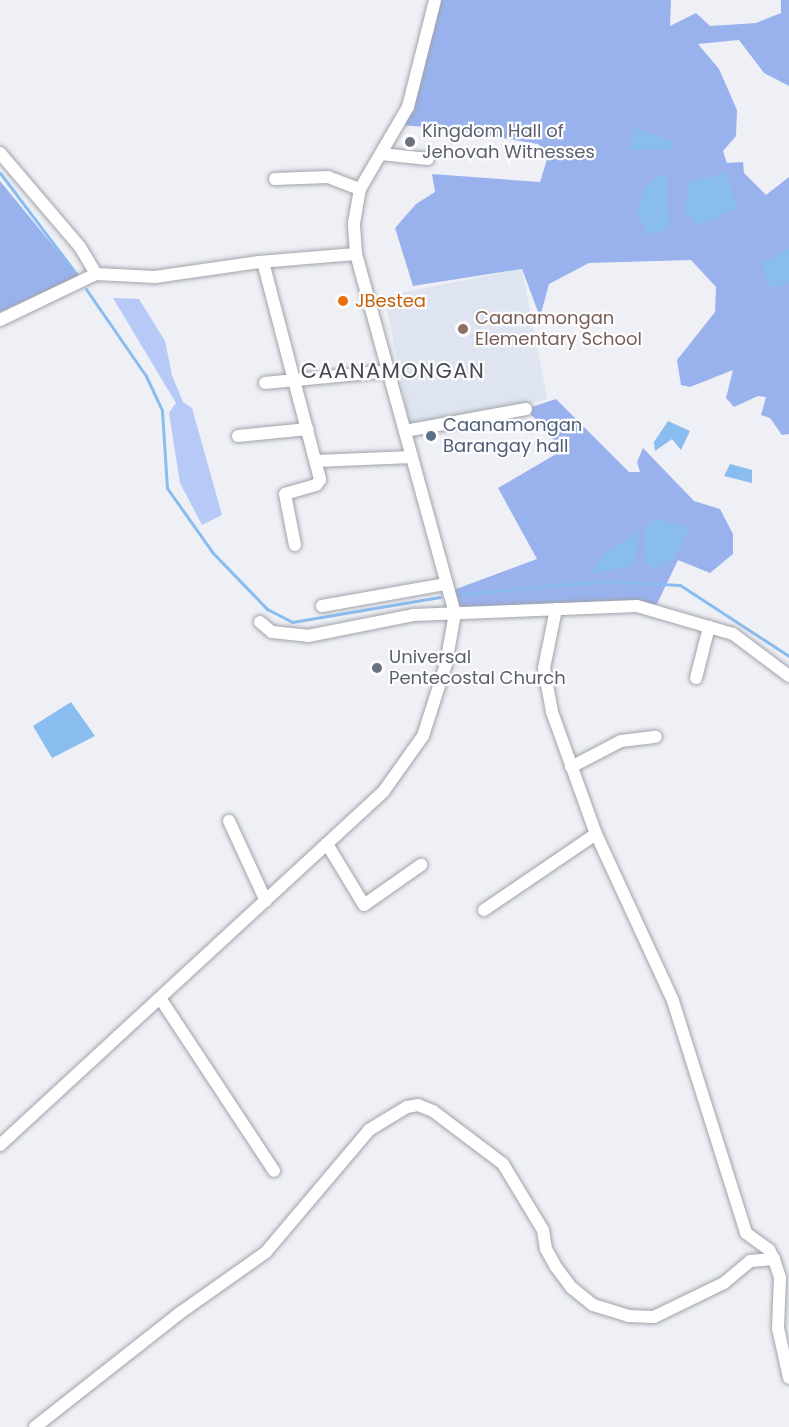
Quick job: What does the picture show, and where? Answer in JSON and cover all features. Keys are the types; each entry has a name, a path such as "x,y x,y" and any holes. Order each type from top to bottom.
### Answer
{"street":[{"path":"0,1145 384,792 416,749 446,664 455,613 356,254 354,223 360,189 408,107 435,0"},
{"path":"0,153 80,247 96,274"},
{"path":"381,154 428,159"},
{"path":"275,179 328,177 360,189"},
{"path":"0,320 96,274 154,277 263,262 356,254"},
{"path":"263,262 296,380 320,483 285,494 295,545"},
{"path":"265,383 389,371"},
{"path":"405,431 526,409"},
{"path":"238,436 308,429"},
{"path":"316,461 412,457"},
{"path":"322,606 446,584"},
{"path":"260,622 272,632 308,636 398,617 637,606 709,627 746,641 789,676"},
{"path":"556,609 546,652 545,682 571,767 596,834 673,1001 746,1233 769,1250 774,1259 780,1284 777,1321 789,1378"},
{"path":"696,678 709,627"},
{"path":"571,767 621,741 656,738"},
{"path":"230,821 266,901"},
{"path":"484,910 596,834"},
{"path":"327,844 364,905 421,865"},
{"path":"160,998 203,1058 274,1171"},
{"path":"35,1427 180,1313 266,1252 369,1130 407,1107 418,1105 433,1111 503,1164 543,1230 546,1249 556,1267 572,1288 593,1305 628,1316 654,1317 724,1283 748,1263 774,1259"},
{"path":"780,1284 789,1266"}],"shaded area":[{"path":"435,0 671,0 670,26 696,13 710,26 756,23 781,13 781,0 789,0 789,86 764,73 739,40 698,44 719,69 737,110 736,136 723,151 727,163 743,162 744,173 766,195 789,177 789,434 782,435 770,418 761,415 766,397 758,396 734,407 726,398 733,370 690,387 681,385 677,360 715,312 716,287 691,260 589,263 549,284 540,317 522,269 413,286 395,228 416,204 435,192 432,174 540,182 548,156 538,144 442,128 399,125"},
{"path":"635,128 674,142 672,150 630,150"},
{"path":"727,173 737,208 698,226 685,212 689,182"},
{"path":"657,176 667,176 669,228 647,235 637,210 645,188"},
{"path":"0,181 78,276 0,312"},
{"path":"789,249 789,283 770,288 762,264"},
{"name":"Caanamongan Elementary School","path":"522,269 547,400 410,426 385,296"},
{"path":"113,298 139,299 165,341 172,375 183,402 192,408 222,515 202,525 180,483 169,413 176,403"},
{"path":"556,399 629,472 640,472 637,462 643,448 694,501 720,509 733,534 733,554 710,573 678,560 657,604 455,613 448,592 537,559 498,488 563,450 526,409"},
{"path":"668,421 690,431 681,450 672,439 655,451 654,442"},
{"path":"730,464 752,470 752,483 724,476"},
{"path":"654,518 689,528 674,559 654,569 646,563 644,531"},
{"path":"639,532 634,565 589,574 607,552"},
{"path":"71,702 95,736 52,758 33,726"}],"waterway":[{"path":"0,173 78,276"},
{"path":"86,289 146,376 162,411 167,488 213,553 267,609 292,622 440,597"},
{"path":"455,595 603,581 680,585 789,656"}],"place":[{"name":"Kingdom Hall of Jehovah Witnesses","path":"410,142"},
{"name":"JBestea","path":"343,301"},
{"name":"Caanamongan Elementary School","path":"463,329"},
{"name":"Caanamongan Barangay hall","path":"431,436"},
{"name":"Universal Pentecostal Church","path":"377,668"}],"district":[{"name":"CAANAMONGAN","path":"393,371"}]}
